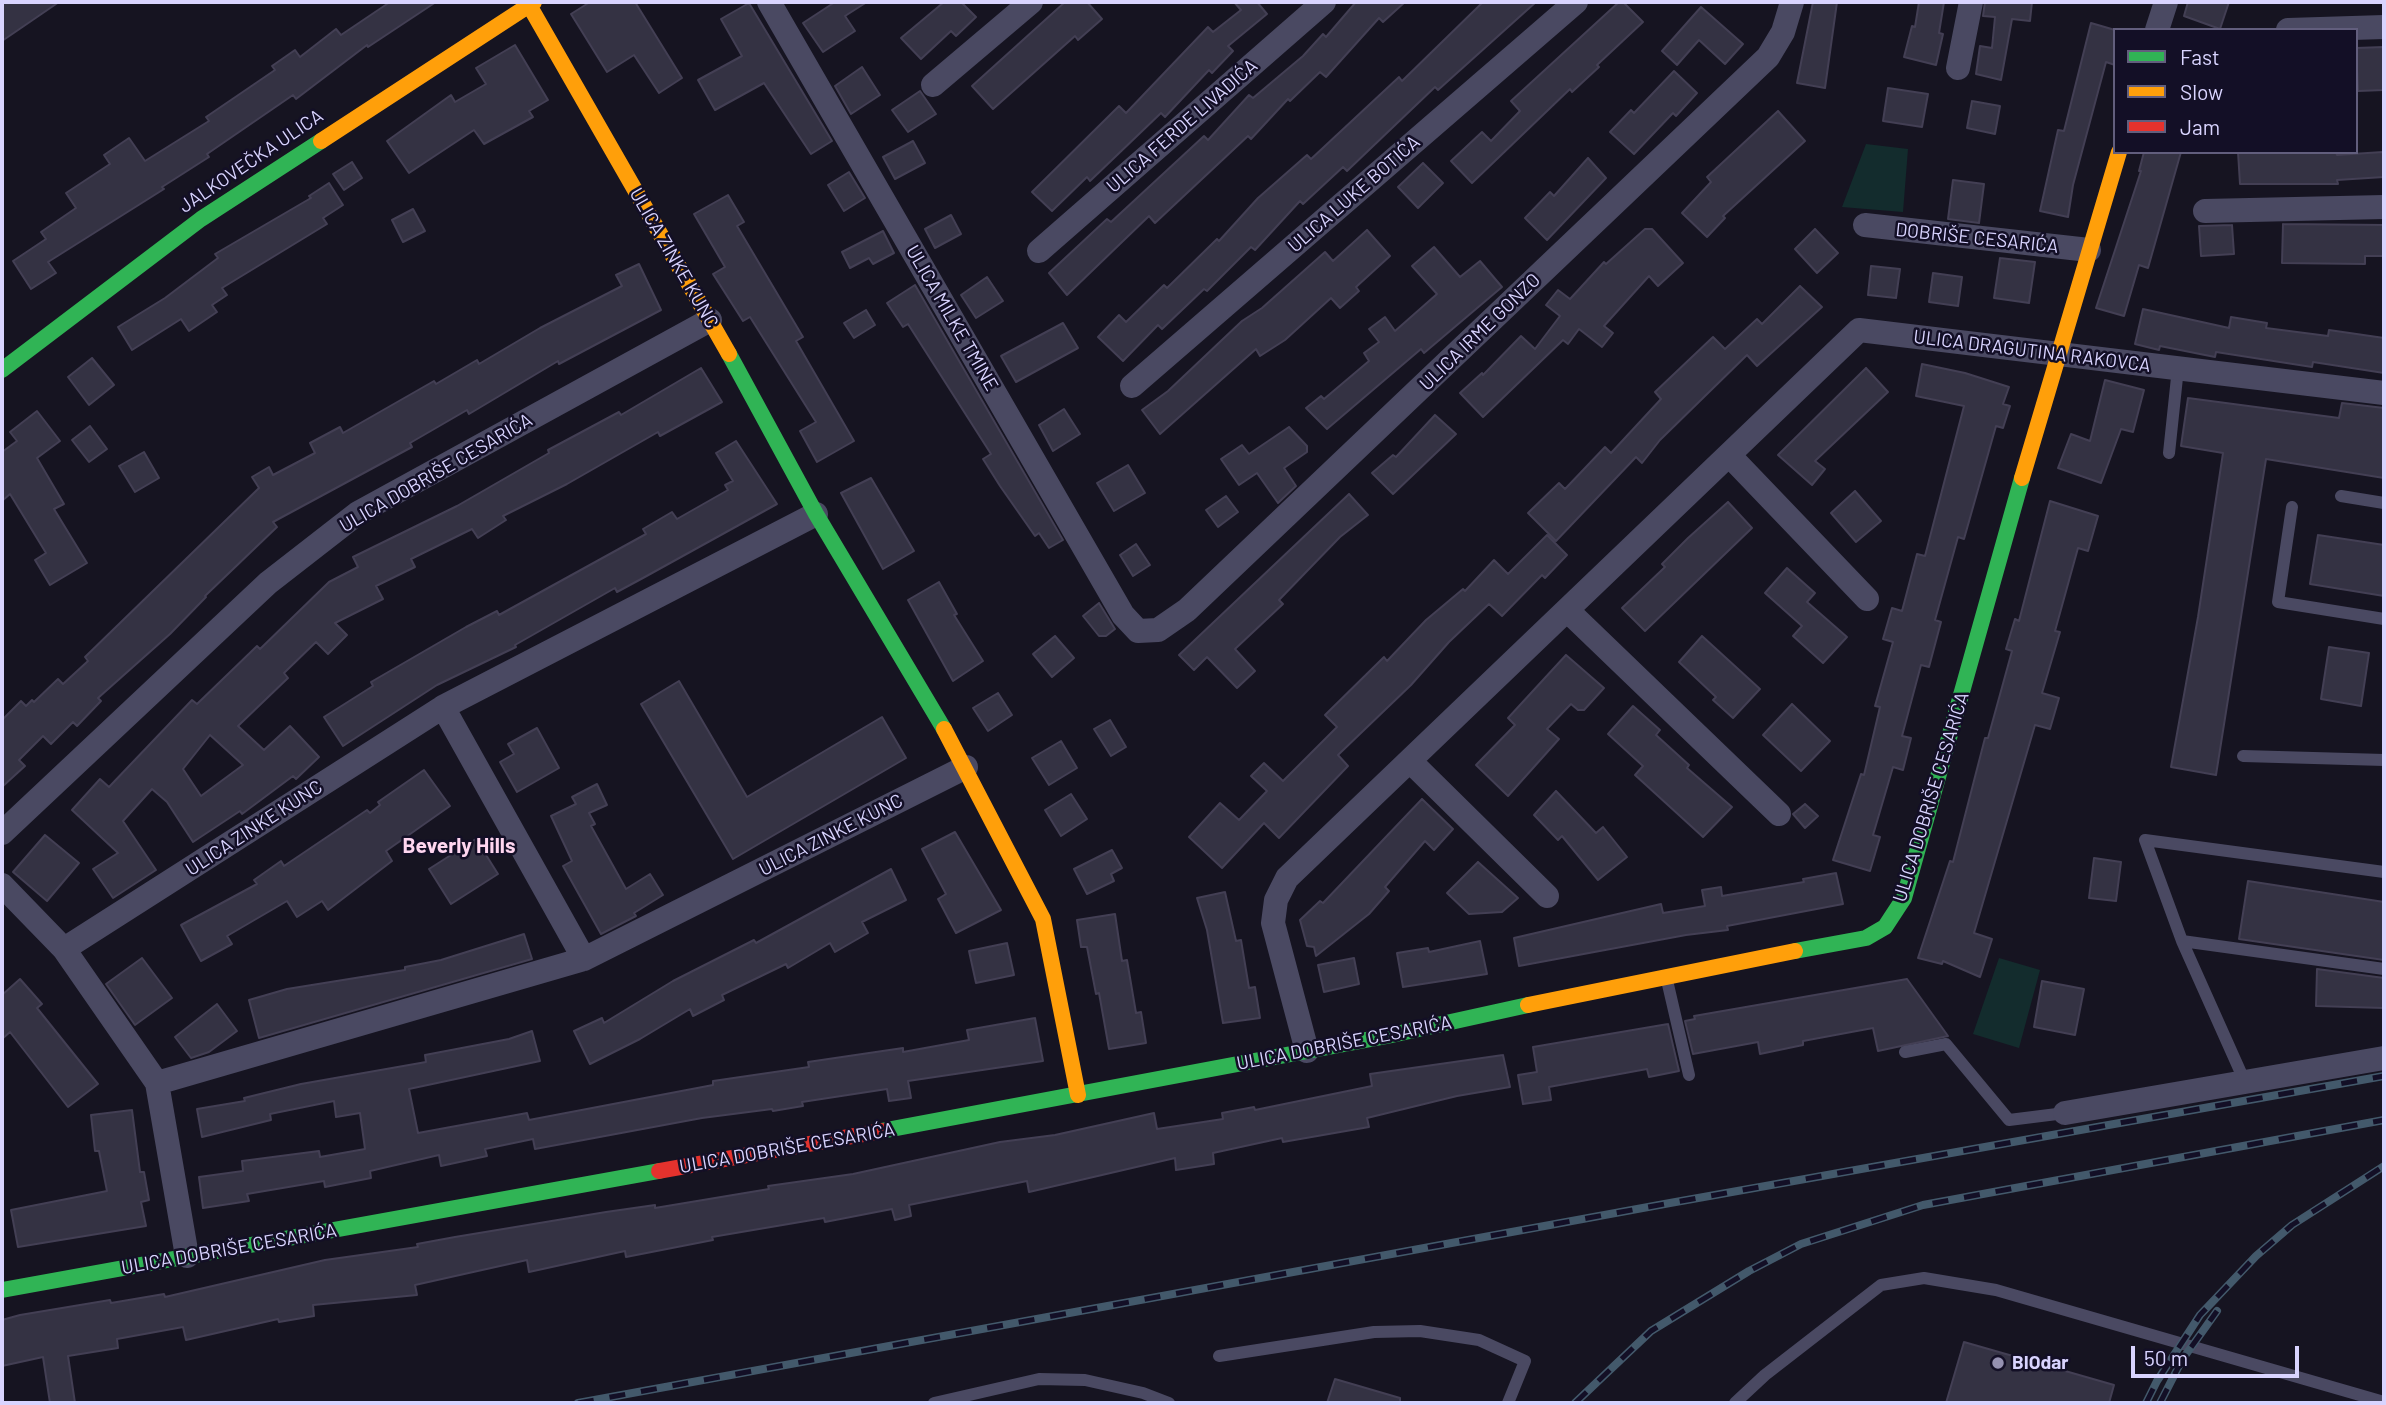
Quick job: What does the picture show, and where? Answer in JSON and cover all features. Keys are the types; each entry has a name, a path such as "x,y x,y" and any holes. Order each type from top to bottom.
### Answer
{"street":[{"name":"ULICA MILKE TMINE","path":"769,2 1123,615 1138,631"},
{"path":"933,85 1031,2"},
{"name":"ULICA FERDE LIVADIĆA","path":"1039,251 1324,2"},
{"name":"ULICA LUKE BOTIĆA","path":"1132,386 1576,2"},
{"name":"ULICA IRME GONZO","path":"1138,631 1157,630 1187,610 1768,57 1783,32 1792,2"},
{"path":"1958,68 1971,2"},
{"path":"2158,28 2166,2"},
{"name":"ULICA ZINKE KUNC","path":"531,3 816,514 966,767 1043,919 1078,1095"},
{"name":"JALKOVEČKA ULICA","path":"2,370 92,298 201,219 531,3"},
{"path":"2352,28 2384,27"},
{"name":"ULICA DOBRIŠE CESARIĆA","path":"2,1290 1078,1095 1307,1051 1666,975 1866,938 1885,927 1904,898 2057,354 2118,154"},
{"path":"2205,211 2384,207"},
{"name":"DOBRIŠE CESARIĆA","path":"1865,225 2089,250"},
{"name":"ULICA DOBRIŠE CESARIĆA","path":"2,832 268,583 358,513 710,320"},
{"name":"ULICA DRAGUTINA RAKOVCA","path":"1307,1051 1273,923 1276,900 1287,878 1859,330 2384,393"},
{"path":"1729,455 1867,599"},
{"name":"ULICA ZINKE KUNC","path":"64,949 443,707 816,514"},
{"path":"1567,610 1779,814"},
{"path":"443,707 584,959"},
{"path":"1411,762 1546,895"},
{"name":"ULICA ZINKE KUNC","path":"157,1083 584,959 966,767"},
{"path":"2,885 64,949 157,1083 187,1256"},
{"path":"2064,1113 2384,1058"}],"lane":[{"path":"2169,453 2178,368"},
{"path":"2341,496 2384,503"},
{"path":"2292,507 2278,603 2384,619"},
{"path":"2243,756 2384,760"},
{"path":"2245,1082 2182,941 2145,840 2384,872"},
{"path":"2182,941 2384,969"},
{"path":"1666,975 1689,1075"},
{"path":"1905,1052 1946,1044 2009,1120 2064,1113"},
{"path":"1735,1403 1765,1375 1881,1285 1924,1278 1997,1290 2384,1402"},
{"path":"1219,1356 1374,1332 1420,1331 1467,1338 1479,1340 1525,1362 1508,1403"},
{"path":"934,1403 1040,1379 1085,1380 1143,1393 1169,1403"}],"green space":[{"path":"1866,144 1908,149 1903,212 1842,207"},
{"path":"1999,958 2040,970 2019,1048 1973,1034"}],"building":[{"path":"2,2 59,2 2,41"},
{"path":"390,2 436,2 368,47 367,45 296,99 293,95 207,154 209,157 162,187 164,189 48,262 56,273 31,289 13,261 46,239 41,232 76,208 66,193 110,164 104,155 129,138 145,161 209,121 206,117 275,70 272,66 295,50 300,57 336,29 341,35"},
{"path":"590,2 635,2 682,78 659,93 634,55 607,72 571,14"},
{"path":"835,2 867,2 845,16 855,31 823,52 803,23"},
{"path":"944,2 961,2 976,17 956,36 951,31 921,59 901,38"},
{"path":"1065,2 1087,2 1102,19 1078,40 1075,36 993,109 972,86"},
{"path":"1234,2 1257,2 1267,14 1228,46 1233,51 1212,73 1209,70 1165,117 1161,113 1090,181 1087,177 1052,211 1032,192 1119,106 1126,113 1208,27 1213,32 1241,10"},
{"path":"1356,2 1405,2 1383,22 1379,18 1326,77 1320,72 1290,101 1288,99 1251,139 1248,136 1155,223 1149,216 1067,295 1049,273 1107,219 1111,222 1204,136 1208,140 1249,95 1253,98 1303,56 1323,34 1326,37"},
{"path":"1483,2 1536,2 1438,90 1435,87 1347,171 1343,167 1303,204 1300,201 1255,250 1251,247 1207,291 1204,289 1162,329 1158,325 1123,361 1098,337 1119,315 1126,322 1164,285 1167,288 1217,239 1219,241 1258,198 1307,155 1311,159 1399,77 1402,81"},
{"path":"1619,2 1623,2 1643,22 1597,65 1599,67 1572,92 1570,89 1472,183 1451,161 1482,132 1491,141 1520,111 1511,101"},
{"path":"1813,2 1837,2 1825,88 1797,83"},
{"path":"1919,2 1944,2 1939,33 1943,34 1936,65 1904,57 1912,26 1915,27"},
{"path":"1985,2 2032,2 2030,21 2012,19 2001,80 1976,74 1980,46 1992,48 1995,17 1983,16"},
{"path":"2188,2 2229,2 2220,28 2184,16"},
{"path":"749,3 832,141 811,154 764,83 715,110 698,80 742,56 721,19"},
{"path":"1701,7 1743,44 1725,64 1699,40 1677,65 1662,51"},
{"path":"2091,23 2113,29 2113,64 2106,62 2073,185 2068,217 2040,211 2058,130 2064,131"},
{"path":"515,45 548,100 529,111 533,117 484,144 474,130 409,173 387,141 451,95 455,102 486,84 476,68"},
{"path":"2384,47 2384,90 2358,91 2358,48"},
{"path":"862,67 880,95 851,114 835,86"},
{"path":"1674,71 1697,93 1676,116 1673,113 1634,154 1610,132 1631,110 1634,113"},
{"path":"1888,88 1928,94 1922,127 1883,121"},
{"path":"920,91 936,114 908,132 892,110"},
{"path":"1972,101 2000,106 1995,134 1967,128"},
{"path":"1778,111 1805,141 1723,216 1725,218 1707,237 1682,213 1711,182 1707,177"},
{"path":"913,141 925,163 895,179 883,157"},
{"path":"2383,152 2384,177 2337,180 2338,184 2240,184 2238,154 2337,155"},
{"path":"2143,154 2180,154 2148,268 2139,265 2124,316 2096,308"},
{"path":"1588,158 1606,178 1547,240 1525,218 1550,192 1554,196"},
{"path":"352,162 362,178 344,190 333,174"},
{"path":"1423,163 1443,183 1418,208 1398,187"},
{"path":"849,172 865,198 844,211 828,185"},
{"path":"1953,180 1984,184 1979,223 1948,219"},
{"path":"329,183 343,205 323,218 327,224 222,288 227,295 212,305 217,312 189,331 181,319 132,350 118,327 165,298 218,258 215,254 311,198 309,196"},
{"path":"728,195 744,222 737,226 803,337 796,341 854,441 817,462 800,431 816,422 750,317 743,321 713,274 725,267 694,214"},
{"path":"413,209 425,231 403,242 392,220"},
{"path":"951,215 961,234 935,248 925,229"},
{"path":"2283,224 2384,225 2384,256 2365,256 2365,264 2282,263"},
{"path":"2232,225 2234,254 2201,256 2199,226"},
{"path":"1645,229 1652,229 1683,263 1658,286 1649,276 1604,326 1613,333 1602,347 1579,329 1568,344 1563,340 1483,417 1460,393 1482,373 1483,375 1521,336 1535,349 1560,316 1546,305 1558,290 1570,299 1604,262 1606,264"},
{"path":"1815,229 1838,253 1817,273 1795,249"},
{"path":"1367,230 1390,256 1356,287 1359,291 1340,308 1331,298 1285,340 1260,356 1256,349 1160,434 1142,410 1168,391 1242,321 1262,308 1325,252 1333,261"},
{"path":"883,231 894,253 873,264 869,258 850,268 842,252"},
{"path":"1434,247 1460,277 1480,261 1502,287 1424,353 1421,349 1327,429 1306,408 1321,396 1324,399 1369,361 1364,353 1379,342 1369,329 1385,317 1395,331 1437,294 1412,266"},
{"path":"2000,258 2035,262 2029,303 1994,298"},
{"path":"639,264 661,310 559,364 558,361 469,414 467,410 410,443 412,447 273,522 277,527 205,596 170,634 98,698 101,701 77,726 73,722 51,744 43,736 19,760 25,766 2,787 2,720 21,701 26,706 32,700 34,702 58,679 63,684 88,661 85,657 259,488 252,477 269,467 273,475 315,453 310,443 340,427 343,433 434,381 436,384 477,360 479,364 540,328 622,286 616,275"},
{"path":"1871,266 1900,269 1896,298 1868,295"},
{"path":"1933,273 1962,277 1958,306 1929,302"},
{"path":"987,277 1003,301 976,318 961,295"},
{"path":"915,285 1063,540 1049,548 1039,533 1035,536 1000,486 983,459 991,454 908,324 903,327 887,303"},
{"path":"1800,286 1822,307 1757,366 1747,355 1660,440 1642,463 1636,457 1556,541 1528,513 1559,483 1565,489 1605,447 1611,453 1661,399 1655,392 1713,337 1725,349 1757,319 1762,324"},
{"path":"2143,309 2229,328 2231,317 2267,323 2266,328 2328,336 2329,330 2384,338 2384,373 2313,362 2312,367 2216,352 2215,357 2135,344"},
{"path":"866,310 875,325 854,338 844,323"},
{"path":"1063,323 1078,348 1016,382 1001,356"},
{"path":"92,358 114,385 89,405 68,377"},
{"path":"1922,364 1965,373 2009,387 2003,404 2010,406 2003,428 1996,426 1964,539 1958,537 1935,620 1941,622 1929,667 1921,665 1902,736 1911,738 1903,770 1893,767 1873,835 1880,837 1870,871 1833,860 1861,774 1864,775 1880,707 1875,706 1893,642 1883,639 1892,608 1902,611 1917,554 1925,556 1964,406 1916,396"},
{"path":"701,368 722,402 660,436 658,432 567,484 503,516 506,520 478,538 472,529 411,559 415,567 376,586 383,599 335,623 347,635 328,654 316,642 284,673 288,678 238,726 264,750 290,726 319,757 296,779 293,776 242,814 240,811 193,842 167,802 152,789 123,821 156,870 113,898 93,869 118,853 72,810 100,779 109,787 192,700 197,704 257,646 260,649 329,582 358,567 353,557 457,506 549,453 548,450 619,412 621,415","holes":["210,735 243,765 201,796 183,769"]},
{"path":"1866,368 1888,392 1815,461 1825,469 1812,485 1778,455"},
{"path":"2105,380 2144,390 2133,432 2121,429 2101,483 2058,468 2071,434 2090,441"},
{"path":"2188,398 2339,418 2342,403 2384,408 2384,478 2266,459 2216,775 2171,767 2198,617 2223,453 2181,446"},
{"path":"1064,409 1080,434 1053,451 1039,425"},
{"path":"37,411 60,441 37,458 64,504 54,509 87,563 50,585 35,560 46,553 10,494 2,501 2,452 17,441 10,432"},
{"path":"1435,415 1456,434 1393,494 1372,473 1393,455 1396,457"},
{"path":"90,426 107,449 89,462 72,440"},
{"path":"1289,427 1307,446 1307,452 1284,468 1296,486 1278,503 1257,473 1239,485 1221,459 1242,445 1249,454"},
{"path":"736,441 777,504 617,592 615,588 515,645 516,647 437,685 343,746 324,717 373,686 371,682 466,627 497,611 499,615 646,534 643,529 672,512 677,519 728,490 725,485 733,481 716,453"},
{"path":"144,452 159,478 135,492 119,466"},
{"path":"1128,465 1145,493 1114,511 1097,483"},
{"path":"871,478 914,551 883,569 841,493"},
{"path":"1855,491 1881,521 1856,542 1831,513"},
{"path":"1349,494 1368,515 1340,537 1279,600 1283,604 1235,649 1255,671 1237,688 1207,657 1194,670 1179,655"},
{"path":"1226,496 1238,512 1218,527 1206,510"},
{"path":"2050,501 2098,516 2088,551 2078,548 2055,631 2060,632 2042,693 2059,698 2050,729 2035,725 1974,933 1992,939 1980,977 1943,961 1942,964 1918,958 1950,861 1953,862 1985,738 1988,738 2012,651 2006,649 2015,619 2019,621"},
{"path":"1728,502 1752,528 1645,631 1622,608 1665,567 1662,564 1688,538"},
{"path":"1547,535 1567,555 1545,578 1542,575 1502,616 1489,604 1449,642 1411,685 1338,755 1348,766 1279,838 1264,823 1222,868 1189,837 1220,803 1239,820 1267,791 1251,776 1264,763 1283,781 1337,727 1325,715 1384,657 1387,661 1426,620 1463,589 1465,591 1494,560 1508,574"},
{"path":"2318,535 2384,545 2384,596 2310,584"},
{"path":"1136,544 1150,565 1133,576 1120,555"},
{"path":"1787,568 1815,593 1807,602 1847,637 1823,663 1793,636 1802,626 1765,593"},
{"path":"939,582 957,614 954,615 983,661 953,681 908,600"},
{"path":"1099,603 1115,629 1106,636 1099,636 1083,616"},
{"path":"1055,636 1074,658 1052,677 1033,654"},
{"path":"1702,636 1760,689 1733,718 1713,700 1716,697 1679,662"},
{"path":"2329,647 2369,653 2361,706 2321,699"},
{"path":"1566,655 1604,688 1584,710 1578,710 1571,704 1547,729 1559,739 1508,796 1476,765 1515,725 1508,718"},
{"path":"679,681 747,797 882,717 906,758 733,859 641,704"},
{"path":"998,693 1012,715 988,731 973,708"},
{"path":"1792,704 1830,741 1801,771 1763,735"},
{"path":"1633,706 1660,730 1656,735 1689,765 1687,768 1732,807 1703,837 1635,775 1643,766 1608,734"},
{"path":"1110,720 1126,747 1111,756 1094,729"},
{"path":"537,728 559,768 517,792 500,762 514,754 508,744"},
{"path":"1061,741 1077,768 1049,785 1032,758"},
{"path":"424,770 450,806 386,851 392,861 328,910 322,901 297,917 287,901 227,936 232,944 201,961 181,925 257,884 254,880 281,861 284,866 367,810 370,813 380,805 378,802"},
{"path":"597,784 607,805 589,813 595,824 591,826 626,889 650,874 663,895 634,913 636,916 601,934 563,866 572,861 551,816 576,804 572,797"},
{"path":"1556,791 1596,833 1603,827 1627,857 1598,880 1562,836 1558,840 1534,815"},
{"path":"1071,794 1087,819 1061,836 1045,810"},
{"path":"1422,799 1453,829 1434,850 1425,841 1385,887 1389,891 1369,914 1316,956 1314,947 1307,946 1300,920 1320,901 1323,903"},
{"path":"1805,804 1818,816 1805,828 1793,814"},
{"path":"955,832 1001,910 956,933 938,899 946,894 922,849"},
{"path":"45,835 79,863 47,901 13,872"},
{"path":"476,839 498,874 451,904 429,869"},
{"path":"1112,850 1122,868 1111,874 1114,881 1087,894 1074,869"},
{"path":"2094,858 2121,862 2116,901 2089,898"},
{"path":"1478,862 1518,898 1502,912 1469,914 1447,893"},
{"path":"891,869 906,900 862,922 868,933 835,952 830,943 788,968 786,964 722,995 724,1000 693,1016 690,1009 640,1039 590,1064 574,1031 602,1018 604,1023 673,981 754,940 756,943"},
{"path":"1836,873 1843,904 1727,926 1728,930 1686,935 1519,966 1514,938 1661,904 1663,913 1705,906 1702,890 1721,887 1722,896 1804,882 1803,879"},
{"path":"2248,881 2384,902 2384,960 2239,939"},
{"path":"1225,892 1236,941 1241,940 1249,988 1255,987 1260,1018 1223,1023 1207,930 1197,898"},
{"path":"1115,914 1122,961 1127,960 1136,1013 1141,1012 1146,1043 1109,1049 1099,993 1096,994 1087,947 1081,947 1077,920"},
{"path":"524,934 532,959 259,1038 249,1000 287,989 405,970 405,967 441,960"},
{"path":"1480,941 1487,974 1403,987 1397,953 1428,948 1429,952"},
{"path":"1007,943 1014,975 976,983 969,951"},
{"path":"142,958 172,998 135,1025 106,984"},
{"path":"1354,958 1359,984 1324,992 1318,965"},
{"path":"2317,969 2384,978 2384,1008 2316,1006"},
{"path":"20,979 42,1004 37,1008 98,1084 68,1107 10,1032 2,1039 2,995"},
{"path":"1907,979 1948,1036 1878,1051 1873,1028 1803,1041 1803,1045 1760,1054 1758,1042 1693,1054 1685,1021 1695,1019 1694,1016"},
{"path":"2042,981 2084,989 2075,1035 2034,1027"},
{"path":"217,1004 237,1031 209,1052 191,1058 175,1037"},
{"path":"1035,1018 1043,1061 908,1081 911,1098 889,1101 887,1089 802,1102 803,1106 702,1118 535,1149 533,1139 485,1149 487,1156 441,1166 439,1155 370,1171 371,1178 325,1187 324,1181 247,1194 249,1201 203,1208 199,1177 243,1171 242,1161 319,1151 320,1157 365,1149 360,1113 336,1117 334,1101 270,1114 271,1120 202,1137 197,1109 245,1101 244,1098 301,1084 426,1062 425,1055 509,1039 532,1031 540,1061 409,1089 418,1133 527,1113 529,1120 713,1085 713,1081 809,1067 808,1062 903,1048 903,1052 969,1040 967,1030"},
{"path":"1668,1024 1679,1071 1649,1077 1647,1069 1549,1087 1551,1100 1523,1104 1518,1075 1537,1072 1533,1047"},
{"path":"1503,1055 1510,1087 1457,1096 1367,1118 1369,1127 1283,1142 1282,1138 1213,1153 1214,1164 1176,1170 1175,1158 1029,1192 1027,1181 909,1205 911,1216 895,1220 892,1209 825,1222 824,1218 712,1237 713,1240 626,1257 625,1251 529,1272 527,1260 415,1285 417,1295 313,1305 314,1316 279,1322 278,1319 186,1340 183,1327 117,1339 118,1348 68,1356 75,1403 50,1403 43,1357 2,1366 2,1320 20,1315 110,1300 111,1303 164,1294 165,1297 325,1260 418,1247 417,1244 606,1212 655,1205 655,1208 769,1189 768,1186 853,1174 1000,1142 1055,1135 1154,1113 1157,1129 1223,1119 1222,1113 1254,1107 1255,1110 1372,1086 1370,1074"},
{"path":"132,1110 140,1172 144,1172 149,1200 141,1202 146,1226 18,1247 11,1210 107,1191 99,1151 95,1151 91,1115"},
{"name":"BIOdar","path":"1964,1342 2114,1385 2109,1403 1946,1403"},
{"path":"1335,1379 1400,1398 1400,1403 1327,1403"}],"railway":[{"path":"578,1403 1670,1203 2384,1076"},
{"path":"1575,1403 1651,1331 1749,1271 1801,1244 1923,1205 2384,1120"},
{"path":"2146,1403 2157,1381 2200,1315 2256,1256 2292,1225 2384,1166"},
{"path":"2160,1403 2182,1360 2217,1311"}],"traffic: fast":[{"path":"2,370 201,219 321,141"},
{"path":"729,354 816,514 944,729"},
{"path":"1795,951 1866,938 1885,927 1904,898 2022,478"},
{"path":"881,1131 1387,1036 1528,1005"},
{"path":"2,1290 659,1171"}],"traffic: slow":[{"path":"321,141 534,2"},
{"path":"529,5 729,354"},
{"path":"2022,478 2118,154"},
{"path":"944,729 1043,919 1078,1095"},
{"path":"1528,1005 1795,951"}],"traffic: jam":[{"path":"659,1171 881,1131"}],"place":[{"name":"BIOdar","path":"1998,1363"}],"district":[{"name":"Beverly Hills","path":"459,846"}]}
